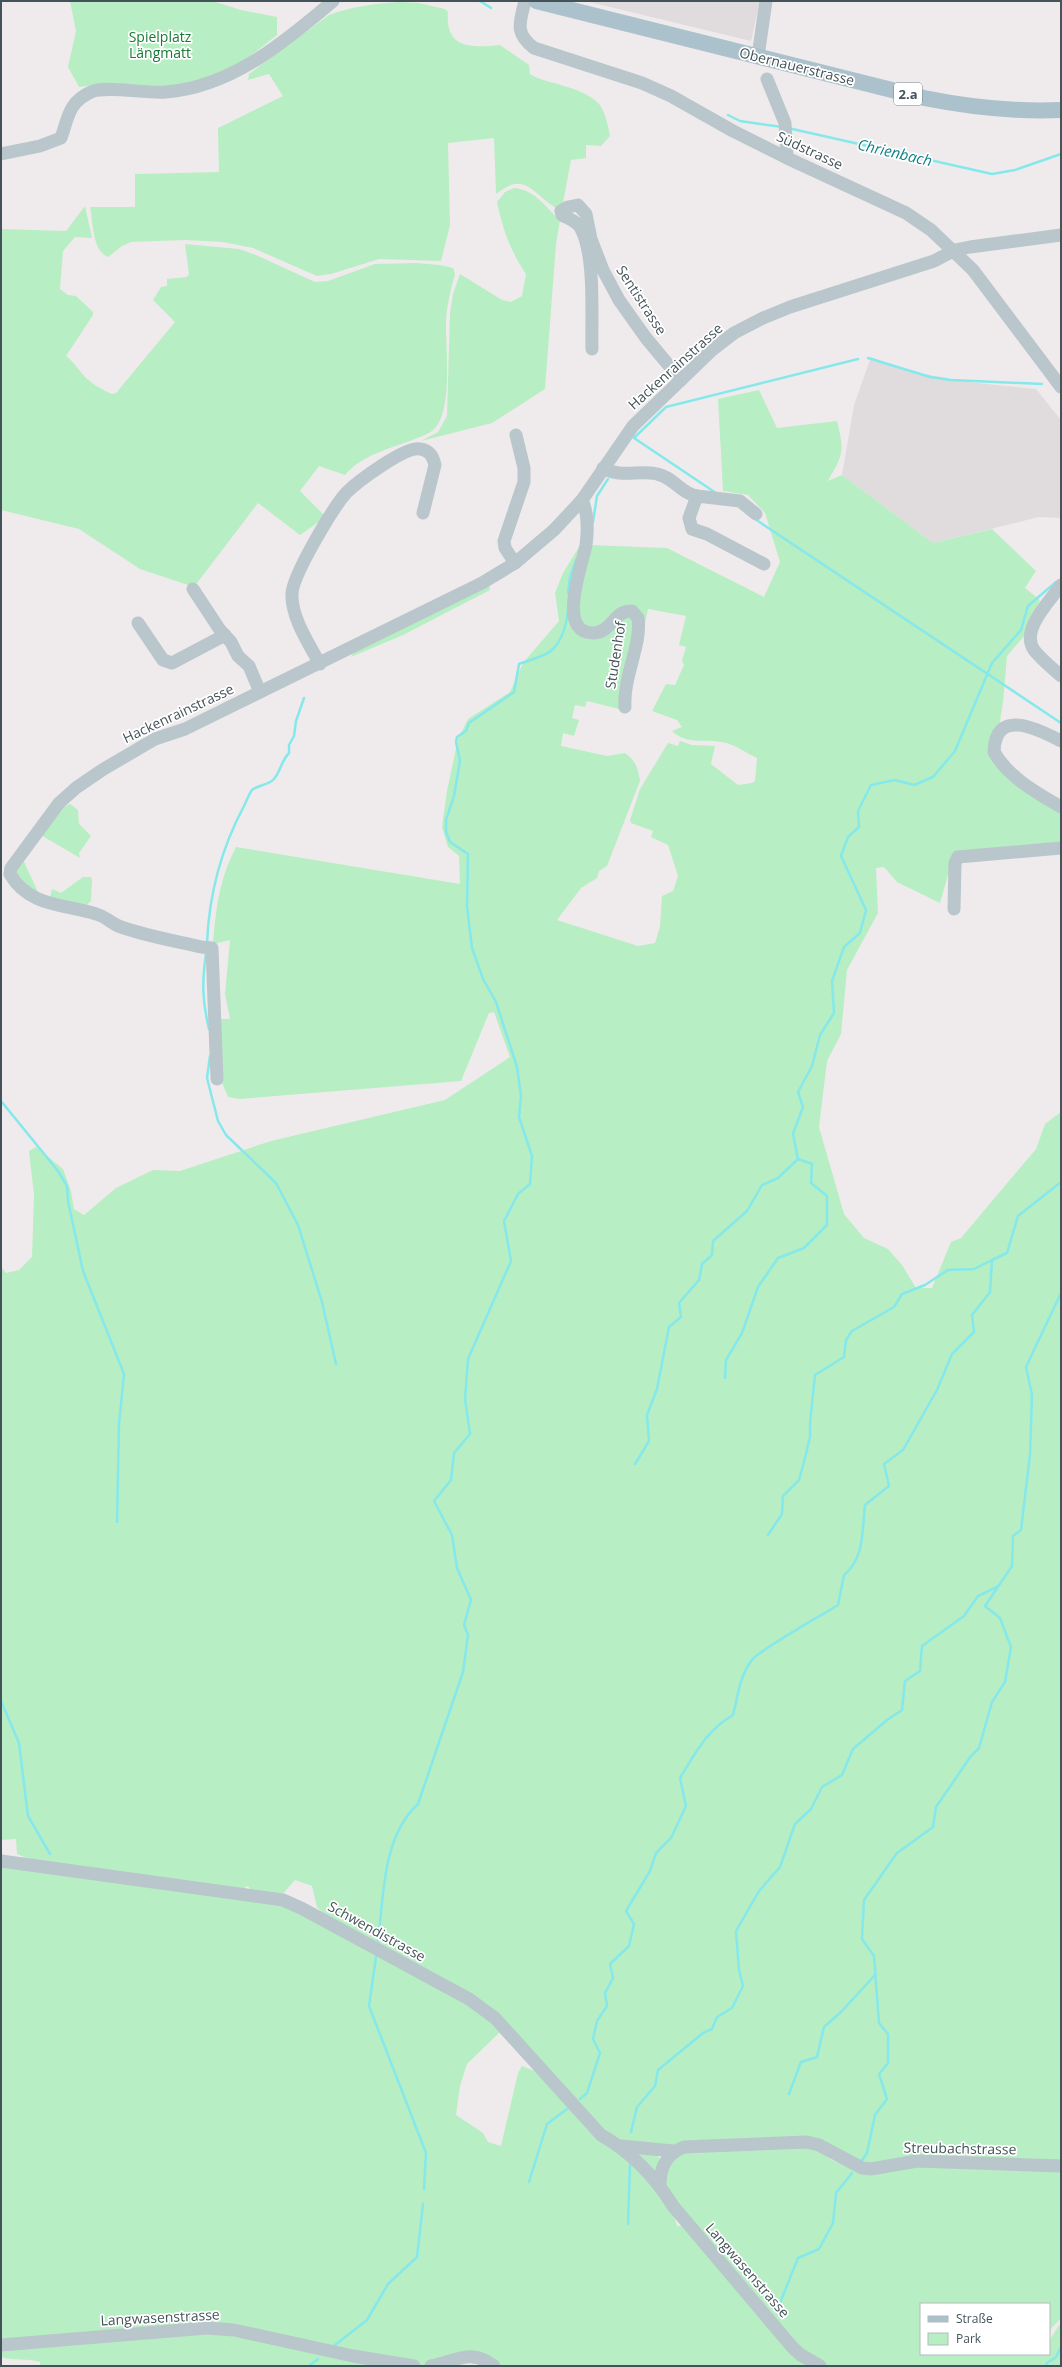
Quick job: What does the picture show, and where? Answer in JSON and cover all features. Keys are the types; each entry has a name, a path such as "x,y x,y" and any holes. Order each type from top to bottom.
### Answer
{"main road":[{"name":"Obernauerstrasse","path":"536,1 946,103 1002,109 1061,110"}],"street":[{"path":"1,154 40,146 61,138 66,118 72,108 91,92 100,90 152,94 203,86 260,57 333,1"},
{"name":"Südstrasse","path":"525,1 520,25 521,32 524,40 534,48 642,83 671,96 733,131 787,158 906,213 931,230 955,250 974,270 1061,387"},
{"path":"758,56 766,1"},
{"path":"767,78 786,127 787,158"},
{"name":"Sentistrasse","path":"592,349 591,281 584,240 579,226 572,220 562,215 561,211 573,205 578,205 583,209 590,238 600,264 619,300 646,338 681,380"},
{"name":"Hackenrainstrasse","path":"217,1079 212,948 138,932 118,926 97,914 53,906 30,895 10,874 11,868 59,803 77,787 102,770 155,739 185,729 320,664 482,584 515,563 538,545 582,500 633,426 681,380 734,333 763,318 934,260 955,250 1061,235"},
{"path":"515,563 505,548 504,541 524,482 524,468 516,435"},
{"path":"320,664 299,622 292,594 300,567 345,494 403,452 421,448 429,452 435,465 423,513"},
{"path":"603,468 616,474 658,474 691,495 740,501 756,514"},
{"path":"697,496 689,518 692,529 707,534 764,564"},
{"name":"Studenhof","path":"582,500 586,507 587,531 586,545 574,593 575,619 586,631 594,633 608,627 617,616 625,611 634,613 638,618 638,634 626,680 625,707"},
{"path":"1061,585 1031,631 1031,640 1035,651 1061,676"},
{"path":"193,589 225,634 238,656 249,666 260,692"},
{"path":"138,623 163,660 172,663 225,634"},
{"path":"1061,741 1032,727 1010,726 1003,728 997,735 994,752 999,760 1012,773 1037,793 1061,807"},
{"path":"954,909 955,863 958,857 1061,848"},
{"name":"Schwendistrasse","path":"1,1861 261,1896 283,1900 303,1909 469,1999 496,2018 602,2134 621,2146 660,2185"},
{"name":"Streubachstrasse","path":"621,2146 674,2151 684,2147 807,2142 819,2146 862,2168 871,2169 917,2161 1061,2166"},
{"path":"660,2185 660,2172 666,2159 674,2151"},
{"name":"Langwasenstrasse","path":"660,2185 673,2206 793,2348 801,2355 820,2366"},
{"name":"Langwasenstrasse","path":"1,2345 207,2328 234,2330 345,2355 414,2366"},
{"path":"431,2366 474,2356 486,2360 494,2366"}],"shaded area":[{"path":"585,1 760,1 751,41"},
{"path":"871,357 908,371 968,382 1036,389 1061,420 1061,518 1039,517 933,543 842,475 854,405"}],"green space":[{"name":"Spielplatz Längmatt","path":"70,1 212,1 241,10 277,17 277,35 239,65 199,80 164,89 112,83 79,87 68,67 76,31"},
{"path":"399,2 419,3 445,9 448,12 448,24 451,33 455,39 462,44 470,46 500,45 529,65 530,74 535,77 583,93 599,104 606,117 610,136 601,146 586,145 586,158 571,160 562,208 556,208 534,191 522,184 515,184 506,187 496,194 494,138 448,143 450,225 441,261 379,259 331,274 317,276 253,248 223,242 185,240 131,242 122,246 108,257 103,254 99,249 94,235 90,207 135,207 135,174 219,172 218,128 283,96 269,74 248,80 249,74 329,15 355,7"},
{"path":"514,188 522,189 540,200 560,220 556,244 545,389 492,423 421,441 438,432 447,416 450,313 453,294 460,274 502,300 511,302 522,296 526,274 508,240 497,202 505,192"},
{"path":"85,206 92,238 75,237 63,251 60,289 68,295 76,296 93,312 93,315 66,356 74,363 85,377 98,387 112,394 116,393 175,322 153,300 161,287 167,286 167,279 187,277 189,274 185,244 239,249 256,255 315,282 328,281 375,264 415,263 440,265 453,268 455,274 448,302 446,319 446,399 437,426 429,433 419,438 385,450 363,460 345,475 319,466 300,491 326,517 300,535 258,503 194,587 140,569 79,529 1,510 1,229 66,231"},
{"path":"759,390 777,428 837,421 842,447 840,459 828,481 842,475 933,543 992,529 1036,571 1025,588 1040,600 1026,634 1007,656 999,728 993,735 990,745 995,756 1010,775 1061,810 1061,846 958,853 952,861 940,903 897,882 884,867 876,868 878,913 847,970 841,1034 827,1061 819,1127 844,1214 864,1238 888,1249 902,1265 916,1288 932,1288 951,1242 961,1238 1036,1149 1045,1124 1061,1112 1061,2163 917,2158 867,2167 812,2141 772,2141 663,2147 619,2142 598,2129 498,2019 470,1997 320,1915 323,1913 317,1907 312,1886 295,1880 281,1896 252,1892 248,1886 245,1887 246,1891 241,1891 43,1865 17,1854 16,1839 1,1840 1,1267 6,1273 19,1270 32,1257 34,1195 29,1151 36,1147 63,1169 71,1191 74,1209 84,1215 116,1188 153,1170 180,1171 271,1141 445,1100 510,1057 494,1012 489,1013 461,1081 240,1099 228,1097 220,1078 220,1019 230,1019 225,994 230,940 213,944 215,918 222,883 230,859 236,847 460,884 459,856 448,847 442,827 447,791 458,739 468,719 510,692 523,663 559,621 555,593 563,573 579,547 584,546 571,602 575,623 585,633 590,635 598,635 607,631 618,618 625,614 629,614 635,618 636,631 622,693 623,710 587,701 585,707 575,705 572,718 579,720 574,736 563,733 561,746 607,756 625,753 636,765 640,781 607,866 599,871 597,878 581,888 557,920 638,946 655,943 660,927 662,896 673,891 678,876 668,845 651,837 653,831 631,823 630,820 640,789 668,743 678,746 680,741 692,745 715,746 711,764 738,785 752,783 755,781 757,758 726,743 691,740 678,736 672,731 682,727 677,720 652,711 666,684 675,685 684,665 682,661 686,647 679,645 686,616 648,609 642,637 639,638 640,627 637,614 631,607 626,607 615,614 600,629 590,631 579,621 576,612 576,601 580,576 588,545 667,548 764,597 780,562 765,513 748,495 723,491 718,399"},
{"path":"489,584 490,590 403,635 351,657 354,652"},
{"path":"70,804 78,810 79,824 91,836 79,853 80,858 39,834 54,812"},
{"path":"22,861 25,863 38,893 33,894 15,871"},
{"path":"83,877 91,877 92,880 91,901 84,907 50,898 52,889 61,893"},
{"path":"1,1863 279,1901 433,1981 502,2030 467,2064 460,2086 456,2115 483,2133 488,2142 501,2146 518,2073 522,2066 540,2073 628,2156 674,2216 677,2226 686,2226 813,2366 498,2366 490,2359 423,2366 40,2366 40,2362 1,2357 1,2348 236,2328 1,2344"},
{"path":"806,2144 818,2149 832,2160 857,2171 901,2163 1061,2167 1061,2318 1050,2330 1050,2303 920,2303 920,2355 1050,2355 1050,2339 1061,2322 1061,2366 822,2366 803,2355 669,2198 664,2181 665,2172 682,2151"},
{"path":"630,2149 656,2154 660,2159 657,2176"}],"waterway":[{"name":"Chrienbach","path":"480,1 491,8"},
{"name":"Chrienbach","path":"728,115 740,121 782,127"},
{"name":"Chrienbach","path":"788,128 992,174 1015,170 1061,154"},
{"path":"868,358 930,377 951,380 1042,384"},
{"path":"716,493 634,438 666,407 858,359"},
{"path":"593,522 597,496 608,479"},
{"path":"755,519 1061,723"},
{"path":"568,593 570,577 577,558"},
{"path":"798,1159 793,1134 803,1107 798,1092 812,1066 820,1035 834,1013 832,981 844,947 860,933 866,910 841,856 848,837 859,827 858,811 871,785 895,780 914,785 933,777 955,751 992,663 1021,630 1028,606 1056,582"},
{"path":"378,1941 384,1886 391,1850 397,1833 406,1817 418,1804 463,1672 468,1635 464,1625 471,1600 457,1568 452,1535 434,1501 451,1480 454,1453 470,1434 465,1399 468,1359 511,1261 504,1221 518,1194 530,1184 532,1156 519,1117 521,1096 517,1067 496,1002 483,979 472,948 467,907 468,854 450,842 446,832 446,820 454,796 460,761 456,742 457,737 466,731 469,723 514,692 519,664 545,655 556,646 563,632 568,610"},
{"path":"207,943 210,907 218,873 229,839 252,790 272,781 289,753 289,745 294,736 296,721 304,698"},
{"path":"206,953 203,991 209,1029"},
{"path":"210,1056 207,1078 218,1121 226,1135 276,1183 298,1225 322,1302 336,1364"},
{"path":"1,1101 58,1171 67,1186 68,1201 83,1271 124,1374 119,1424 117,1522"},
{"path":"725,1378 726,1360 742,1333 758,1287 778,1258 804,1248 827,1225 827,1196 811,1183 812,1164 798,1159"},
{"path":"635,1464 649,1441 647,1415 657,1389 669,1327 681,1317 679,1303 699,1280 702,1264 712,1255 713,1241 747,1211 762,1185 778,1178 798,1159"},
{"path":"580,2099 587,2093 600,2053 593,2039 597,2021 607,2006 605,1993 613,1978 610,1964 629,1946 634,1924 626,1911 650,1871 656,1853 671,1838 686,1806 680,1778 702,1743 716,1728 733,1715 739,1687 751,1661 777,1641 838,1605 844,1575 851,1568 859,1552 863,1534 865,1505 889,1486 884,1464 903,1450 937,1390 952,1354 974,1332 972,1315 990,1292 992,1260 1007,1253 1018,1216 1061,1182"},
{"path":"768,1535 782,1514 783,1496 799,1480 810,1437 815,1375 844,1357 846,1340 852,1331 894,1307 902,1294 925,1285 948,1270 974,1269 992,1260"},
{"path":"862,2160 867,2153 875,2115 887,2099 879,2074 888,2063 888,2034 879,2023 874,1956 862,1939 864,1900 897,1853 933,1827 936,1807 971,1756 979,1748 992,1702 1005,1682 1011,1647 1000,1618 985,1606 1012,1566 1013,1536 1021,1530 1030,1455 1032,1395 1026,1367 1061,1293"},
{"path":"631,2132 637,2107 655,2086 658,2070 703,2033 712,2029 717,2017 732,2008 743,1986 739,1970 736,1931 759,1891 780,1867 795,1824 811,1809 822,1787 842,1775 853,1749 887,1720 902,1710 905,1681 920,1671 922,1646 964,1616 978,1596 997,1587"},
{"path":"1,1701 19,1743 28,1816 50,1854"},
{"path":"376,1957 369,2006 426,2153 424,2189"},
{"path":"789,2094 801,2062 817,2057 824,2027 841,2012 875,1975"},
{"path":"529,2182 547,2124 567,2109"},
{"path":"628,2224 630,2165"},
{"path":"780,2303 798,2258 819,2249 833,2223 836,2193 852,2173"},
{"path":"335,2345 367,2320 388,2284 417,2257 423,2204"},
{"path":"1046,2366 1047,2363 1056,2357 1061,2347"},
{"path":"309,2366 318,2359"}]}
